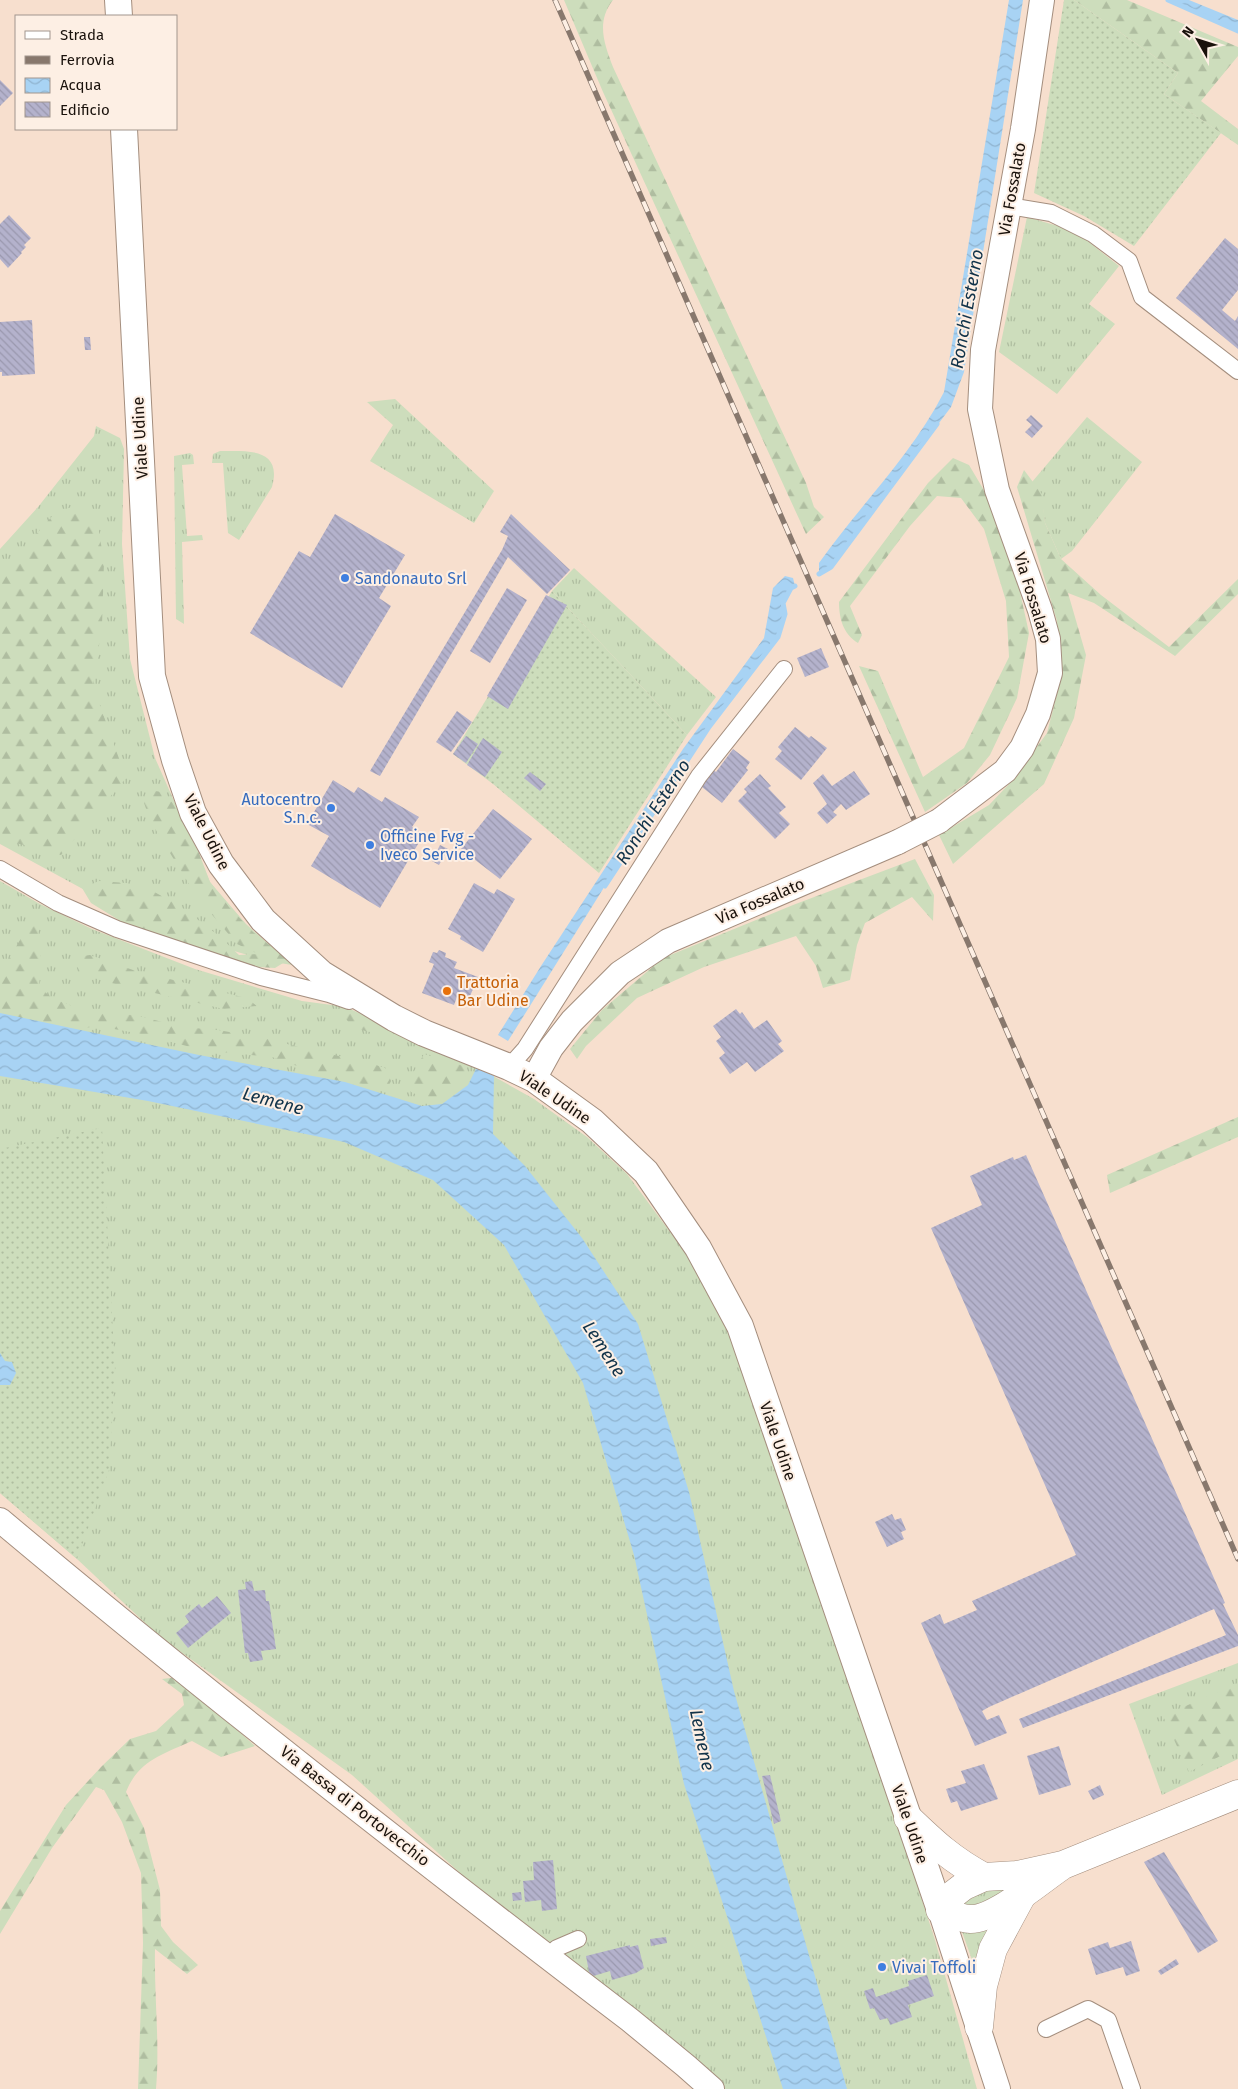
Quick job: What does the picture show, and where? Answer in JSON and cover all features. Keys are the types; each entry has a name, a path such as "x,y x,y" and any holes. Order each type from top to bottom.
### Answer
{"highway":[{"path":"1063,1865 1022,1895 993,1912 971,1919 940,1910 951,1896 964,1886 984,1877 1017,1875 1063,1865 1238,1794"},
{"path":"908,1818 946,1854 961,1865 984,1877"},
{"path":"979,2027 983,1986 993,1949 1022,1895"}],"main road":[{"path":"118,0 119,15"},
{"name":"Viale Udine","path":"124,130 152,676 174,760 193,813 221,864 263,920 322,974 394,1018 424,1033 534,1079 592,1120 646,1172 698,1248 740,1326 940,1910"}],"street":[{"name":"Via Fossalato","path":"534,1079 551,1048 572,1021 620,974 668,941 898,842 939,821 1005,771 1022,748 1038,714 1050,673 1048,639 1040,610 998,490 980,409 983,350 1009,206 1042,0"},
{"path":"1009,206 1051,213 1093,234 1129,261 1142,297 1238,371"},
{"path":"509,1067 535,1034 699,776 784,668"},
{"path":"0,869 58,904 117,928 261,977 329,994 394,1018"},
{"name":"Via Bassa di Portovecchio","path":"0,1520 262,1733 630,2020 712,2089"},
{"name":"Viale Udine","path":"940,1910 998,2089"},
{"path":"547,1957 557,1948 578,1939"},
{"path":"1046,2029 1088,2010 1108,2020 1132,2089"}],"green space":[{"path":"564,0 613,0 605,16 603,33 613,67 806,483 814,507 824,517 806,534 603,92"},
{"path":"1064,0 1074,0 1178,73 1164,94 1221,133 1134,246 1084,216 1034,193"},
{"path":"1074,0 1127,0 1238,47 1238,56 1201,101 1238,129 1238,145 1164,94 1178,73"},
{"path":"1027,217 1075,231 1119,266 1089,304 1115,324 1057,394 999,352"},
{"path":"395,399 494,491 474,523 370,461 393,425 367,402"},
{"path":"1087,417 1142,462 1072,551 1061,559 1045,523 1041,494 1032,482"},
{"path":"96,426 120,438 124,449 122,544 130,659 155,758 210,882 246,924 292,965 268,961 204,942 127,913 0,844 0,549 38,507 94,436"},
{"path":"220,451 241,451 260,454 272,464 274,474 272,487 239,540 228,533 223,463 212,463 213,454"},
{"path":"190,453 193,455 194,464 182,465 187,536 202,535 203,540 182,542 184,624 176,619 174,456"},
{"path":"953,458 969,465 991,502 1014,565 1029,633 1017,698 990,755 967,783 925,812 859,666 878,671 923,777 964,748 1009,657 1006,601 984,529 961,498 937,496 910,526 850,606 862,635 858,643 845,630 840,614 839,602 928,483"},
{"path":"1024,470 1042,494 1045,523 1061,559 1101,595 1169,647 1238,579 1238,594 1175,656 1094,603 1068,593 1086,655 1074,718 1044,784 953,864 939,835 989,805 1012,781 1047,733 1059,686 1057,621 1017,487"},
{"path":"80,504 98,526 104,562 102,625 93,686 126,778 61,855 16,843 0,832 0,575 55,513"},
{"path":"574,568 716,697 687,735 552,591"},
{"path":"552,591 687,735 599,873 493,784 453,754"},
{"path":"150,790 161,792 173,803 199,853 210,882 229,907 253,932 288,960 275,968 241,966 122,922 91,903 82,888 99,881 126,883 147,888 180,906 219,936 239,955 258,954 237,944 197,897 151,822 144,803"},
{"path":"915,859 934,895 933,921 912,897 865,923 857,945 850,980 823,988 816,966 796,936 704,967 637,998 586,1046 577,1059 570,1049 602,1010 663,958 793,905"},
{"path":"0,881 40,904 92,929 195,969 302,1001 347,1007 421,1046 477,1067 534,1099 587,1137 627,1174 685,1252 722,1317 735,1346 874,1752 935,1940 977,2089 721,2089 513,1921 352,1775 160,1637 77,1559 0,1493"},
{"path":"34,916 40,942 39,987 52,998 77,1008 139,1016 182,1027 218,1030 268,1039 364,1061 385,1068 391,1081 387,1089 339,1081 272,1057 202,1050 141,1034 98,1026 78,1029 38,1021 0,1019 0,974"},
{"path":"90,955 133,970 246,998 257,1006 224,1009 107,982 79,972 76,957"},
{"path":"352,1010 375,1020 382,1027 378,1033 355,1027 338,1011"},
{"path":"424,1054 467,1067 466,1073 457,1088 439,1102 411,1092 408,1082"},
{"path":"1238,1117 1238,1137 1110,1193 1107,1175"},
{"path":"102,1128 115,1370 109,1470 77,1559 0,1493 0,1149"},
{"path":"1238,1663 1238,1759 1162,1795 1129,1704"},
{"path":"178,1677 255,1746 221,1757 192,1741 162,1755 145,1766 131,1781 126,1792 144,1828 160,1890 161,1926 173,1942 198,1965 187,1974 155,1949 156,2089 138,2089 143,1943 141,1873 122,1822 104,1790 96,1787 52,1848 0,1934 0,1911 66,1805 130,1739 156,1731 184,1705 182,1694 162,1679"},
{"path":"1238,1683 1238,1747 1189,1772 1163,1716"},
{"path":"1014,1884 982,1909 956,1909 971,1891"},
{"path":"995,1921 976,1971 961,1929"}],"water":[{"path":"1009,0 1023,0 964,372 951,407 831,567 819,574 819,563 917,437 944,392"},
{"path":"1168,0 1189,0 1238,20 1238,31"},
{"path":"785,576 793,578 795,586 791,589 783,603 785,614 778,637 709,727 608,881 508,1041 498,1035 683,749 764,638 773,588"},
{"name":"Lemene","path":"0,1013 199,1055 345,1082 422,1106 442,1104 468,1085 477,1067 494,1076 493,1134 525,1166 582,1238 638,1324 689,1492 734,1691 847,2089 783,2089 684,1784 634,1555 583,1383 504,1245 433,1180 344,1142 148,1101 0,1076"},
{"path":"0,1353 5,1361 12,1362 16,1373 10,1385 0,1385"}],"building":[{"path":"0,80 13,93 0,106"},
{"path":"9,215 31,238 24,245 26,247 22,253 8,268 0,259 0,224"},
{"path":"1225,238 1238,249 1238,290 1222,310 1235,321 1238,316 1238,349 1176,298"},
{"path":"32,320 35,374 2,376 2,372 0,372 0,322"},
{"path":"84,337 90,337 91,350 85,350"},
{"path":"1031,415 1043,426 1032,438 1025,432 1032,425 1026,420"},
{"name":"Sandonauto Srl","path":"335,514 405,555 379,598 391,606 342,688 250,633 299,551 310,557"},
{"path":"511,514 570,570 547,594 508,557 380,776 370,771 502,550 508,536 500,532"},
{"path":"507,588 527,600 490,663 470,651"},
{"path":"546,595 567,605 508,709 487,696"},
{"path":"821,648 829,667 805,677 797,658"},
{"path":"457,711 472,722 451,752 436,742"},
{"path":"795,727 809,738 811,736 827,748 801,780 775,759 782,751 778,747"},
{"path":"466,736 478,744 466,763 453,754"},
{"path":"483,738 502,752 485,777 467,765"},
{"path":"733,749 750,762 746,768 748,770 722,803 697,783 710,767 716,772"},
{"path":"854,771 870,794 846,810 841,804 833,812 837,815 827,824 817,813 827,804 813,783 823,774 832,786"},
{"path":"530,772 546,784 540,791 524,778"},
{"path":"760,774 771,786 768,788 786,807 779,813 790,824 775,839 738,801 747,792 744,789"},
{"name":"Officine Fvg - Iveco Service","path":"333,780 354,793 358,787 382,802 385,797 419,817 412,827 424,834 380,908 311,866 329,836 307,824"},
{"path":"493,809 532,839 500,879 461,849"},
{"path":"440,845 448,849 439,865 432,861"},
{"path":"474,883 494,894 497,889 515,899 483,952 460,939 461,936 448,929"},
{"path":"439,950 446,953 445,957 457,962 454,968 478,977 468,1001 457,997 454,1005 422,993 434,964 429,962 433,952 437,953"},
{"path":"736,1009 740,1014 742,1012 754,1029 767,1020 782,1041 778,1044 784,1051 755,1072 747,1062 730,1074 719,1058 725,1053 716,1041 721,1037 713,1026"},
{"path":"1026,1155 1225,1603 1223,1604 1238,1635 1238,1646 1023,1728 1019,1719 1226,1635 1214,1609 982,1711 987,1720 999,1715 1007,1733 975,1746 921,1623 940,1614 944,1624 977,1610 972,1601 1076,1555 931,1228 982,1205 970,1176 1013,1157 1014,1160"},
{"path":"892,1514 895,1520 901,1518 906,1530 901,1532 904,1539 887,1547 875,1522"},
{"path":"252,1581 254,1591 265,1590 266,1601 269,1601 276,1649 261,1651 263,1660 250,1662 248,1653 245,1653 238,1590 246,1589 245,1582"},
{"path":"217,1596 231,1613 188,1648 176,1633 189,1622 185,1616 199,1604 202,1608"},
{"path":"1059,1746 1071,1785 1039,1795 1027,1756"},
{"path":"984,1764 998,1799 961,1811 957,1801 951,1803 946,1789 966,1783 961,1771"},
{"path":"770,1775 781,1821 774,1824 762,1776"},
{"path":"1100,1785 1104,1795 1093,1800 1088,1791"},
{"path":"1164,1852 1218,1941 1198,1953 1144,1862"},
{"path":"553,1860 557,1909 542,1911 541,1900 525,1902 523,1881 534,1880 533,1862"},
{"path":"521,1892 522,1900 513,1901 512,1893"},
{"path":"666,1937 667,1943 651,1946 650,1939"},
{"path":"1131,1941 1140,1971 1126,1976 1123,1967 1096,1975 1088,1949 1108,1942 1110,1948"},
{"path":"630,1945 630,1947 638,1945 644,1968 636,1973 612,1980 610,1971 590,1977 586,1956"},
{"path":"1176,1959 1179,1964 1161,1975 1158,1971"},
{"path":"927,1975 934,1996 908,2005 912,2017 890,2025 888,2018 880,2020 874,2008 870,2009 864,1991 873,1988 876,1997 909,1986 908,1981"}],"waterway":[{"name":"Ronchi Esterno","path":"1168,0 1238,31"},
{"name":"Ronchi Esterno","path":"819,574 831,567 937,424"},
{"name":"Ronchi Esterno","path":"605,886 709,727 778,637 785,614 783,603 791,588 795,586"}],"railway":[{"path":"555,0 1238,1559"}],"place":[{"name":"Sandonauto Srl","path":"345,578"},
{"name":"Autocentro S.n.c.","path":"331,808"},
{"name":"Officine Fvg - Iveco Service","path":"370,845"},
{"name":"Trattoria Bar Udine","path":"447,991"},
{"name":"Vivai Toffoli","path":"882,1967"}]}
